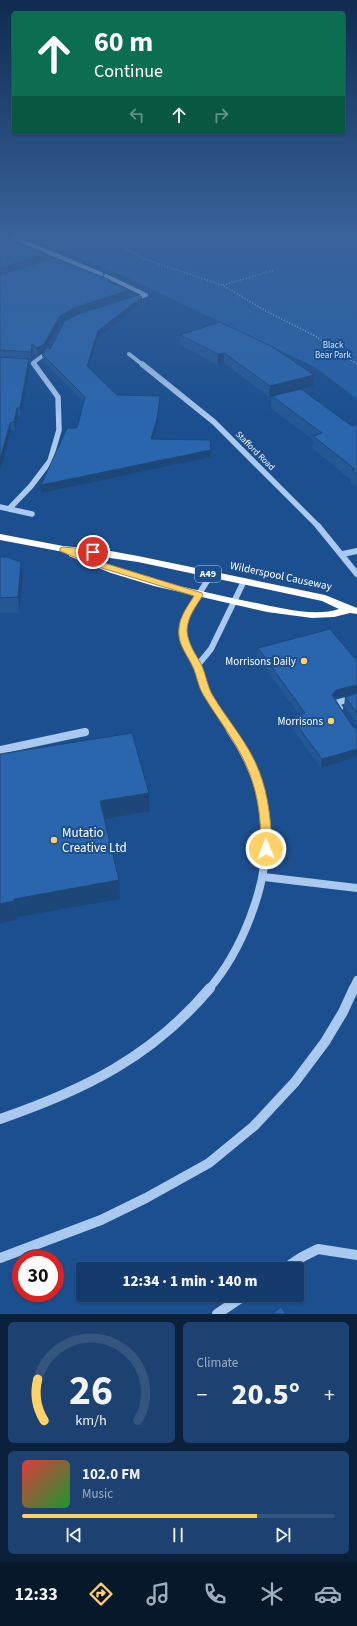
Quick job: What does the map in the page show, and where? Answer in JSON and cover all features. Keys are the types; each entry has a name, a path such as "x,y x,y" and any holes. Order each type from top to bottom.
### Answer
{"highway":[{"name":"Wilderspool Causeway","path":"0,537 63,549 105,553 211,574 325,598 353,610"},
{"name":"Wilderspool Causeway","path":"63,549 105,567 199,595 299,613 335,614 353,610"}],"street":[{"path":"125,302 136,298"},
{"path":"26,363 33,363 47,354 51,347"},
{"name":"Stafford Road","path":"129,354 214,422 326,534 357,574"},
{"path":"9,509 31,486 50,461 58,430 58,397 33,363"},
{"path":"0,507 32,514"},
{"path":"343,554 357,551"},
{"path":"0,1119 33,1109 54,1100 101,1078 131,1060 184,1017 205,994 226,967 244,937 255,908 264,877 266,822 261,794 254,771 241,746 207,694 197,666 186,646 183,631 186,615 211,574"},
{"path":"197,666 212,649 244,582"},
{"path":"344,715 336,703 357,697"},
{"path":"0,750 85,732"},
{"path":"264,877 357,888"},
{"path":"0,1258 101,1220 146,1198 209,1163 254,1126 295,1082 324,1042 343,1012 357,980"},
{"path":"294,1262 318,1249 357,1255"},
{"path":"217,1314 235,1302"}],"path":[{"path":"244,298 315,336 357,364"}],"green space":[{"name":"Black Bear Park","path":"171,298 357,298 357,399 315,367"}],"building":[{"path":"0,298 104,298 74,308 60,316 44,344 37,348 32,344 31,352 0,350"},
{"path":"128,298 140,298 98,331 87,366 117,395 160,396 157,419 151,439 210,440 211,450 41,485 67,428 77,428 85,397 42,354 50,349 64,322 76,315"},
{"path":"220,322 271,346 314,375 270,386 224,353 218,354 180,335"},
{"path":"0,357 29,359 20,408 17,408 14,422 10,423 0,460"},
{"path":"301,389 352,426 357,424 357,474 352,470 355,469 313,436 322,433 272,396"},
{"path":"0,557 7,557 21,562 18,597 0,598"},
{"path":"330,629 357,661 357,685 336,690 332,695 353,727 357,729 357,749 322,759 291,717 305,713 258,648"},
{"path":"357,693 357,713 345,697"},
{"path":"132,733 149,793 100,801 119,880 14,899 14,901 0,904 0,754"},
{"path":"281,1307 286,1314 272,1314"}],"place":[{"name":"Morrisons Daily","path":"304,661"},
{"name":"Morrisons","path":"331,721"},
{"name":"Mutatio Creative Ltd","path":"54,840"}],"route":[{"path":"93,552 63,549 98,564 199,595 186,615 183,631 186,646 197,666 207,694 241,746 254,771 261,794 266,822 266,849"}]}
